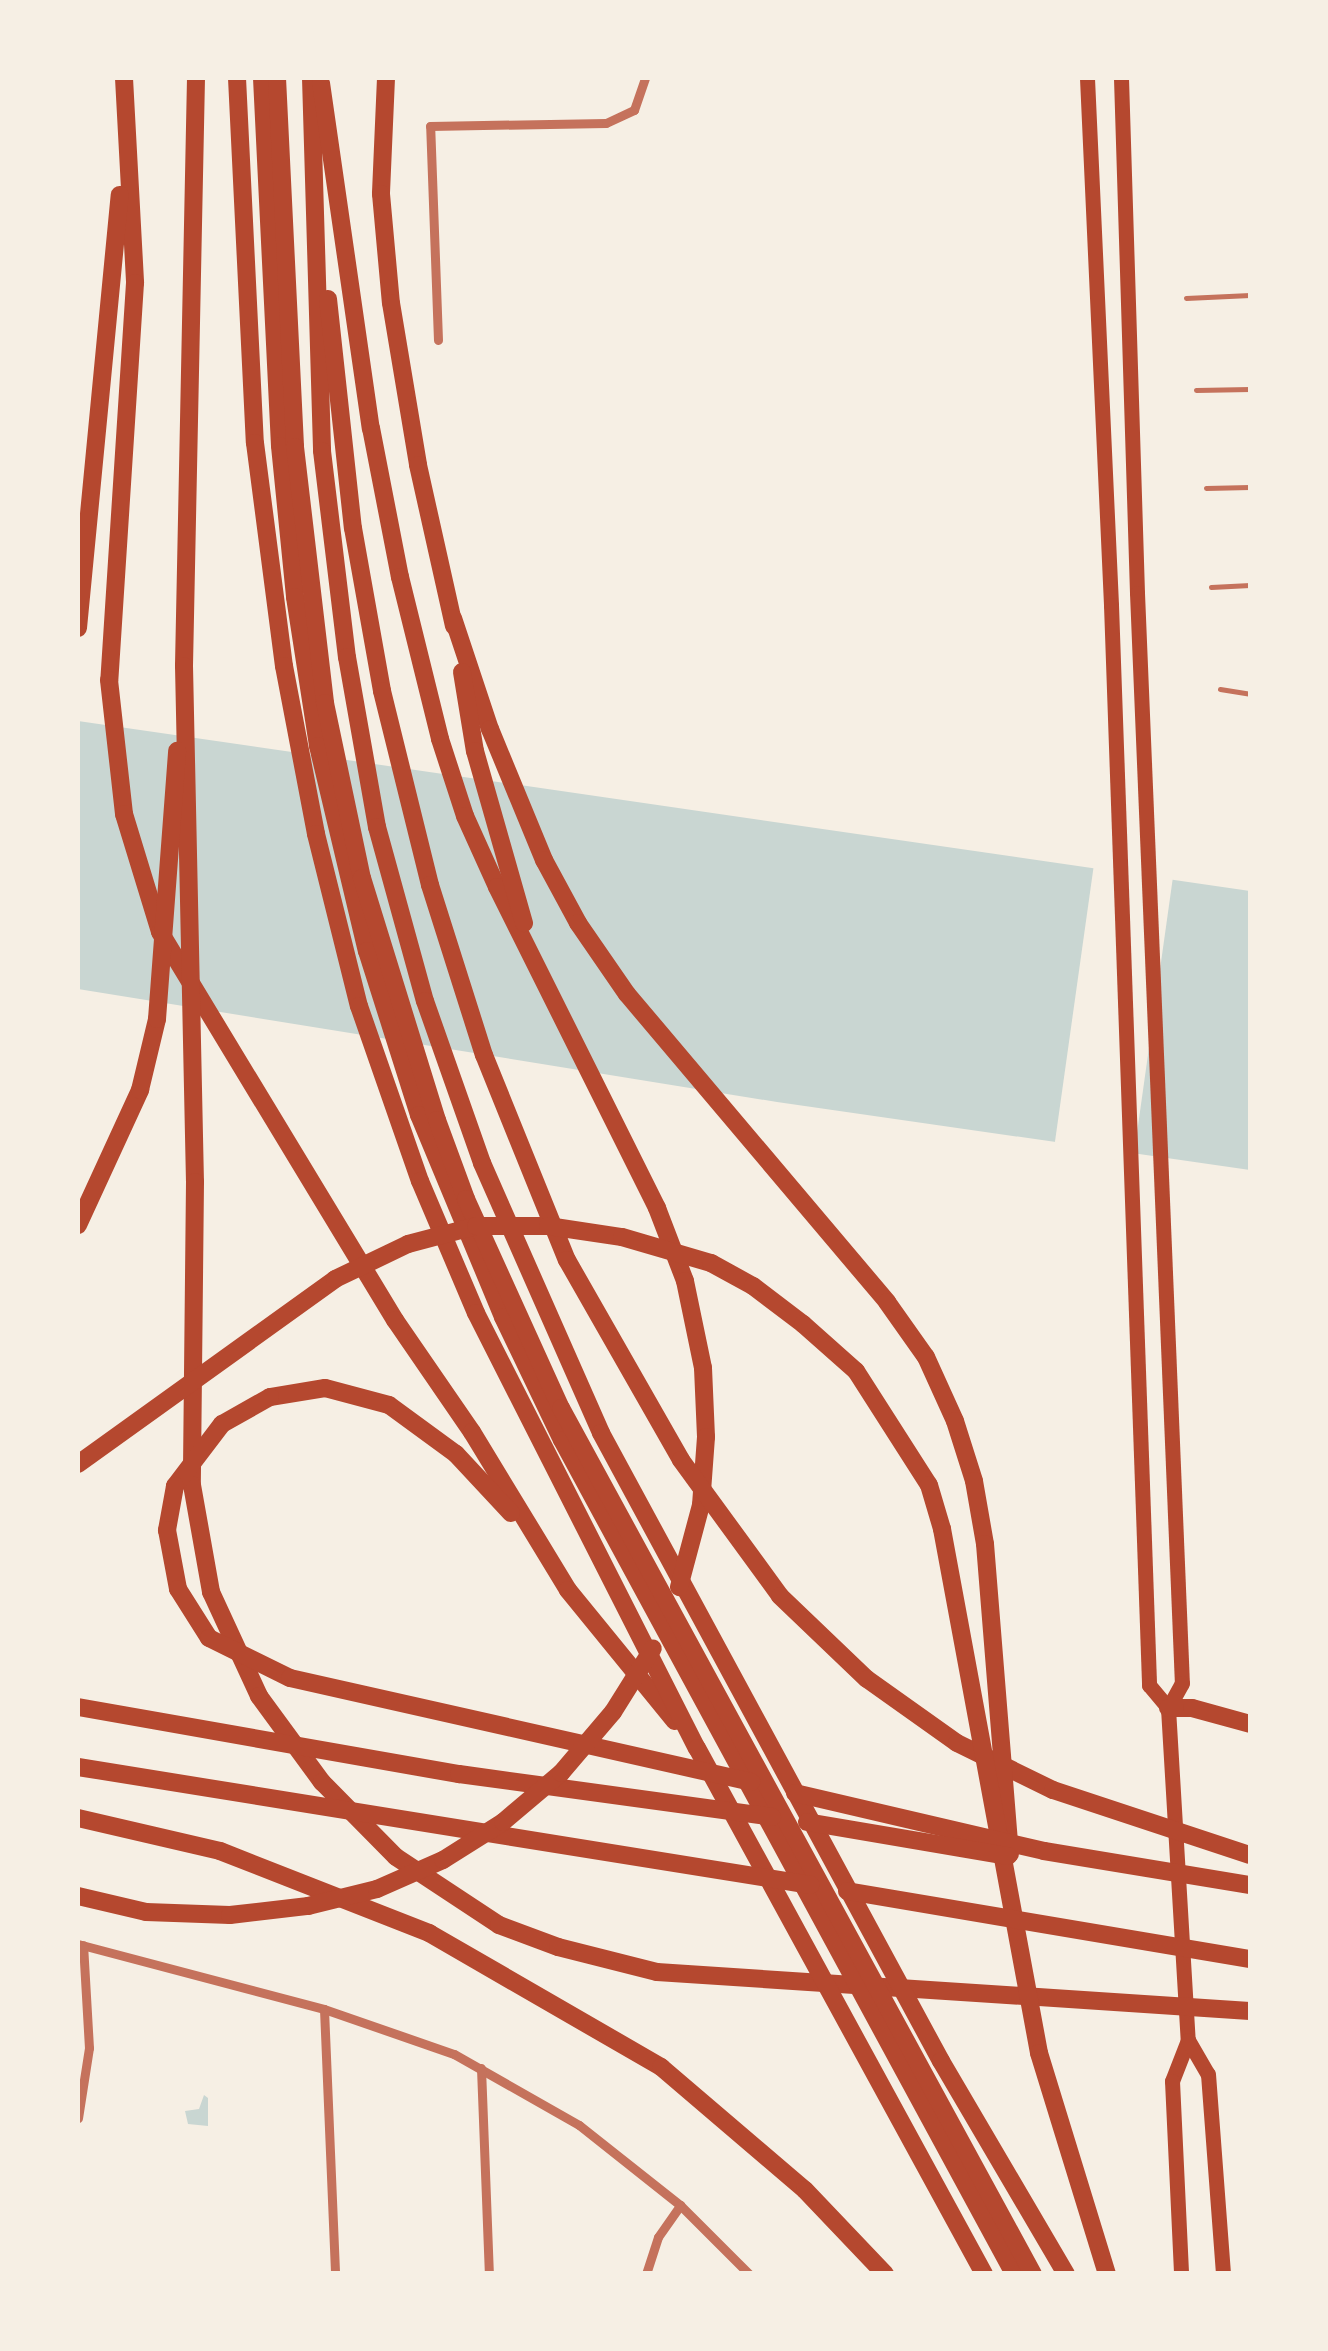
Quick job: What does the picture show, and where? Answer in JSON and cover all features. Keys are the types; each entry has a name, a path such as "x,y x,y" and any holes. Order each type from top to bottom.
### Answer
{"highway":[{"path":"124,78 135,283 109,680 124,814 160,932 394,1320 472,1432 554,1568"},
{"path":"78,1225 140,1090 157,1019 184,666 192,431 196,78"},
{"path":"236,78 256,443 284,666 316,834 359,1006 420,1182 476,1313 697,1748 865,2049 984,2274"},
{"path":"262,78 287,446 324,703 362,878 437,1120 511,1318 1014,2274"},
{"path":"277,78 287,446"},
{"path":"310,78 322,451 348,656 377,826 425,1001 482,1163 546,1318 661,1548 784,1764 941,2061 1066,2274"},
{"path":"78,1896 146,1912 230,1915 308,1906 377,1888 443,1860 503,1822 561,1773 613,1712 658,1641 681,1583 701,1505 706,1436 703,1368 685,1281 657,1208 465,816 445,754 400,577 377,460 320,78"},
{"path":"386,78 381,194 391,302 418,465 453,618 475,751 538,971"},
{"path":"78,628 116,266 125,117"},
{"path":"314,174 353,528 382,691 430,885 484,1056 567,1260 681,1460 780,1596 867,1679 957,1743 1053,1790 1250,1855"},
{"path":"453,618 490,729 544,860 578,923 627,994 846,1249 926,1357 955,1420 974,1481 985,1544 1013,1899"},
{"path":"184,666 195,1182 192,1485 211,1592 259,1696 322,1782 396,1857 499,1925 558,1947 657,1972 1250,2010"},
{"path":"78,1464 335,1279 408,1244 476,1226 548,1226 622,1237 710,1263 753,1286 856,1371 929,1485 942,1530 1039,2053 1107,2274"},
{"path":"697,1748 503,1502 456,1454 389,1405 324,1388 270,1397 222,1424 175,1486 167,1530 178,1589 210,1638 290,1678 628,1751 1044,1850 1250,1886"},
{"path":"78,1707 459,1774 744,1812 1250,1896"},
{"path":"1168,1708 1192,1708 1250,1724"},
{"path":"743,1758 1033,2274"},
{"path":"78,1767 289,1798 1250,1959"},
{"path":"78,1818 220,1852 429,1933 661,2067 805,2190 885,2274"}],"main road":[{"path":"1087,78 1111,605 1149,1685 1168,1708"},
{"path":"1121,78 1137,594 1182,1683 1168,1708 1188,2040 1172,2081 1181,2274"},
{"path":"1188,2040 1208,2074 1223,2274"}],"street":[{"path":"438,340 430,126 606,122 634,110 645,78"},
{"path":"78,2118 89,2048 80,1945 324,2008 481,2068 578,2125 680,2205 749,2274"},
{"path":"324,2008 335,2274"},
{"path":"481,2068 489,2274"},
{"path":"646,2274 658,2236 680,2205"}],"lane":[{"path":"1186,298 1250,296"},
{"path":"1196,390 1250,389"},
{"path":"1206,488 1250,487"},
{"path":"1211,587 1250,585"},
{"path":"1220,689 1250,694"}],"shaded area":[{"path":"78,721 1250,891 1250,1170 777,1102 78,989"},
{"path":"204,2095 208,2098 208,2126 188,2124 185,2111 199,2109"}],"pier":[{"path":"1094,864 1173,875 1133,1162 1054,1151"}]}
